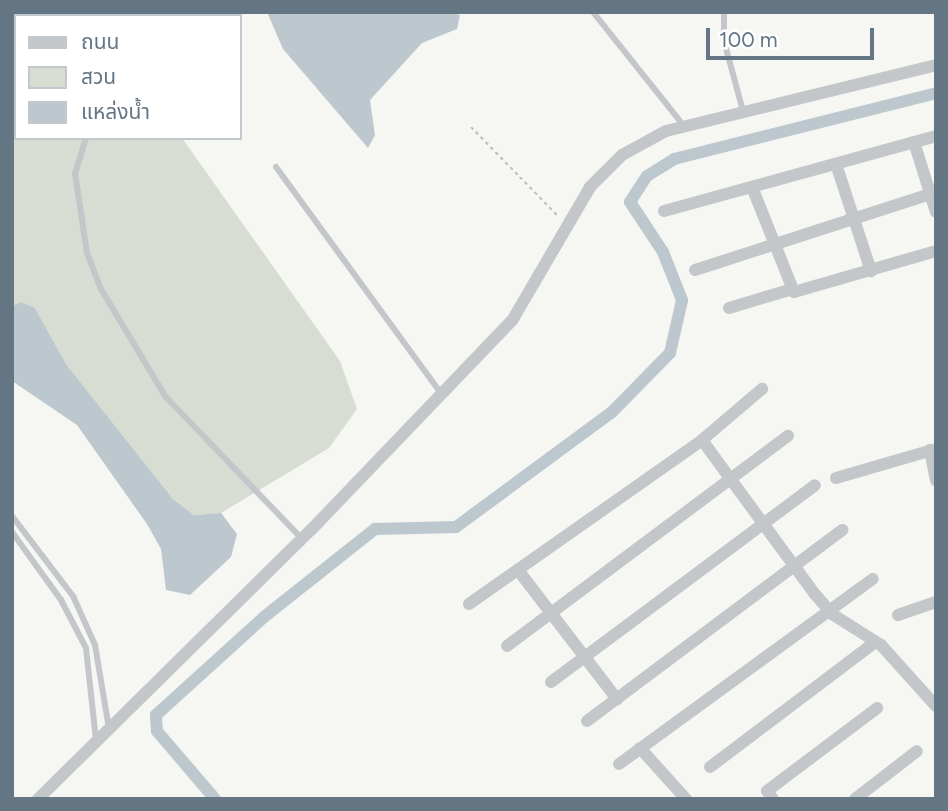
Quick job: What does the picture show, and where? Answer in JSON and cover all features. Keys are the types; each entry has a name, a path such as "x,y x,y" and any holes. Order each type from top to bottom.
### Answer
{"street":[{"path":"38,799 301,538 513,319 603,171 684,126 936,65"},
{"path":"664,211 936,136"},
{"path":"914,142 933,193 936,212"},
{"path":"836,163 872,271"},
{"path":"752,187 789,290"},
{"path":"695,270 933,193"},
{"path":"729,307 872,271 936,251"},
{"path":"469,604 702,440 762,389"},
{"path":"507,646 789,436"},
{"path":"702,440 828,610 875,642 936,706"},
{"path":"836,478 933,449 936,480"},
{"path":"551,682 815,485"},
{"path":"587,720 795,568 842,530"},
{"path":"518,570 617,699"},
{"path":"619,764 873,579"},
{"path":"898,615 936,602"},
{"path":"709,767 875,642"},
{"path":"773,799 767,791 877,708"},
{"path":"640,748 686,799"},
{"path":"855,799 917,751"}],"lane":[{"path":"593,12 684,126"},
{"path":"724,12 723,41 743,111"},
{"path":"85,140 75,173 87,253 101,289 165,396 301,538"},
{"path":"276,167 442,395"},
{"path":"12,516 73,596 95,645 109,730"},
{"path":"12,532 61,600 86,648 96,741"}],"path":[{"path":"471,127 569,226"}],"green space":[{"path":"12,12 201,12 14,14 14,140 183,140 340,361 357,409 329,448 221,513 194,515 173,499 66,364 35,308 21,302 12,306"}],"water":[{"path":"267,12 448,12 460,15 457,29 422,43 370,100 375,135 368,148 283,49"},
{"path":"21,302 35,308 66,364 173,499 194,515 221,513 237,534 231,557 190,595 166,590 161,549 147,524 77,425 12,381 12,306"}],"waterway":[{"path":"215,799 157,731 156,715 264,617 375,529 456,527 612,412 670,353 682,300 663,252 630,202 647,176 674,159 936,93"}]}
